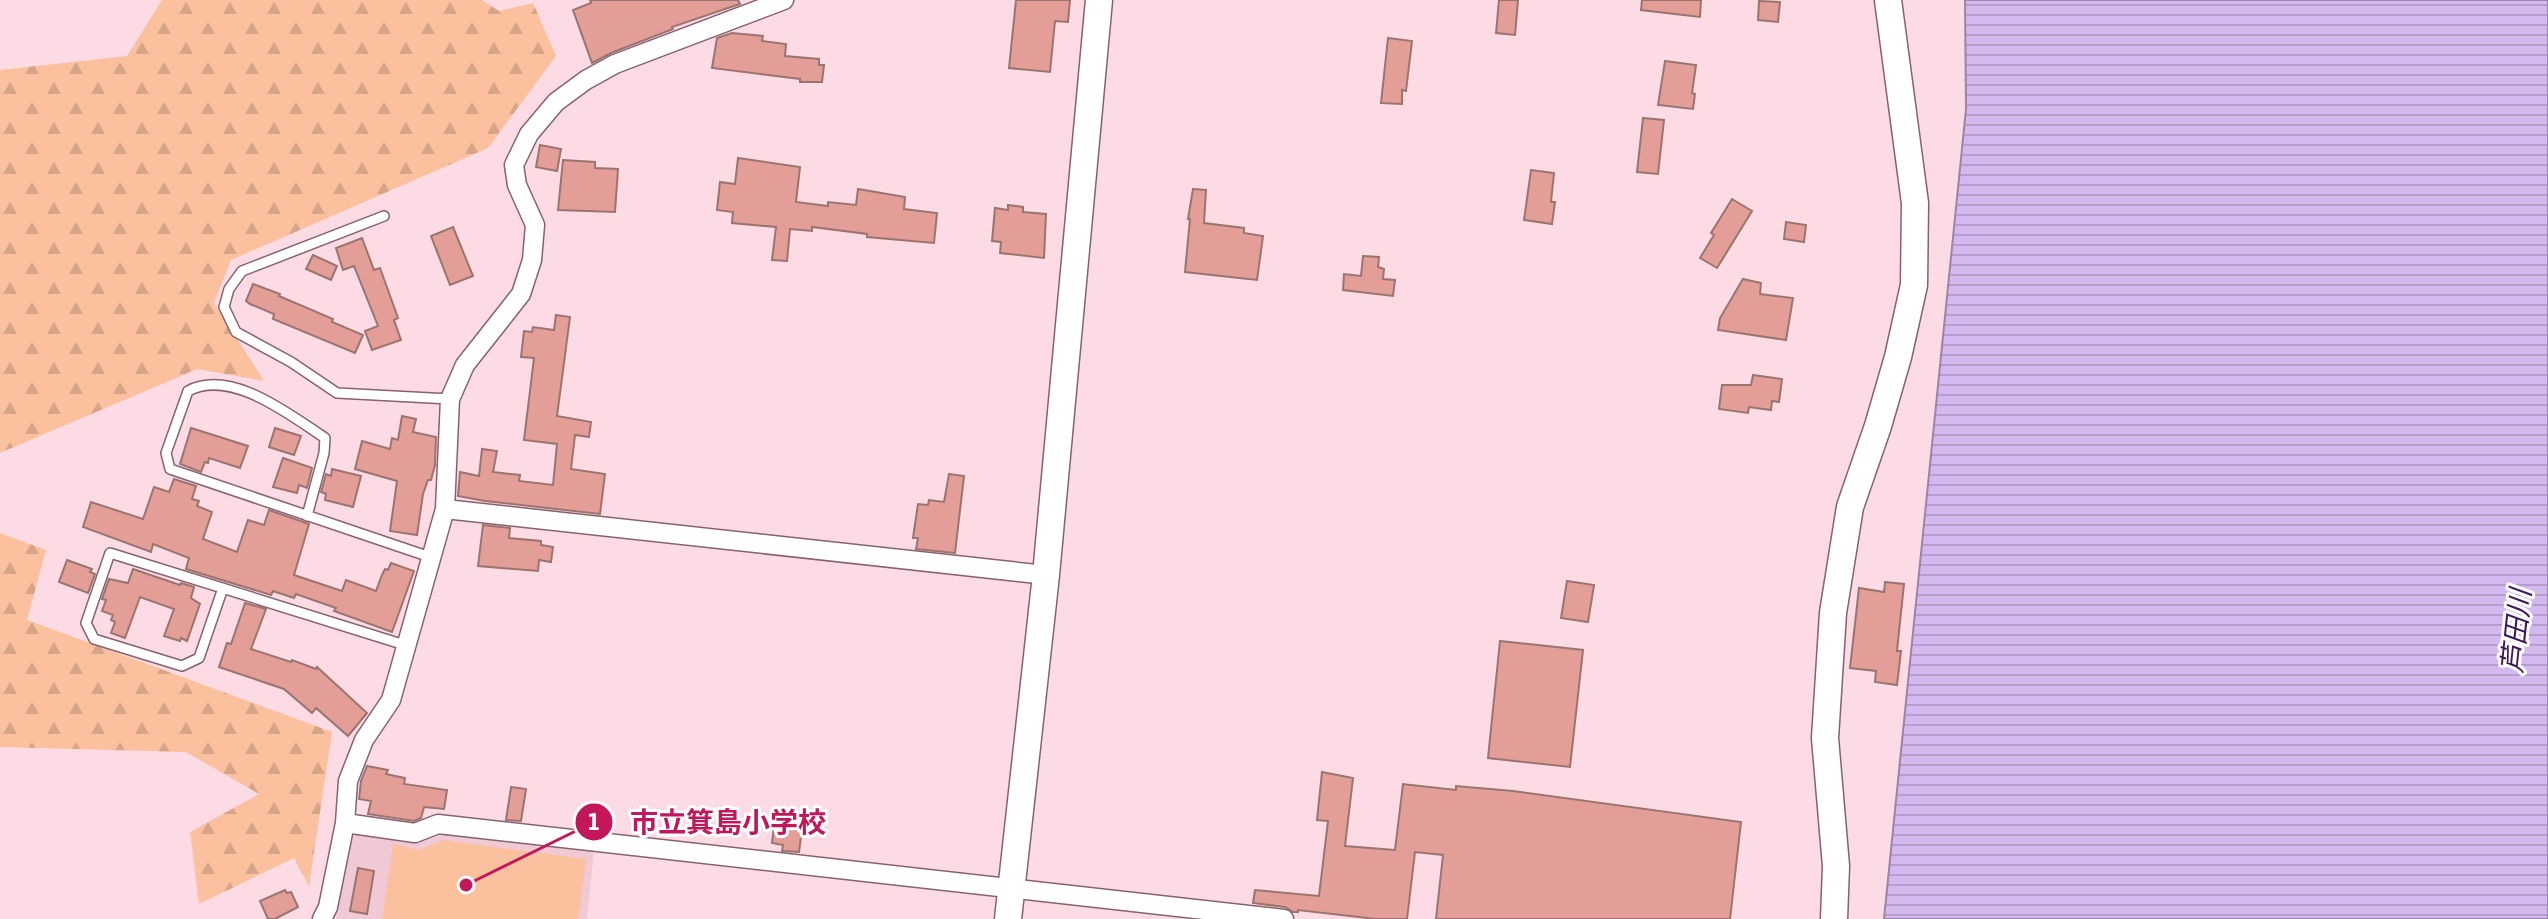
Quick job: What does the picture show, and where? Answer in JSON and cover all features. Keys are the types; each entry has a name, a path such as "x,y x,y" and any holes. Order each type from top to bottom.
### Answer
{"street":[{"path":"322,919 328,907 345,823 348,781 364,740 391,700 445,509 450,399 465,365 521,294 532,260 535,225 517,185 514,165 529,134 556,102 615,64 784,0"},
{"path":"1008,919 1046,575 1099,0"},
{"path":"1834,919 1836,866 1825,738 1833,613 1850,507 1898,357 1914,285 1915,203 1888,0"},
{"path":"445,509 1046,575"},
{"path":"345,823 415,833 438,824 1284,919"}],"lane":[{"path":"384,216 242,271 229,289 224,307 236,332 291,362 337,393 450,399"},
{"path":"307,516 325,438 253,392 202,383 188,391 166,453 170,469 307,516 430,557"},
{"path":"223,588 199,658 182,666 94,639 86,623 110,553 223,588 408,646"}],"shaded area":[{"path":"356,828 419,843 443,834 594,850 587,919 336,919 352,834"}],"green space":[{"path":"162,0 482,0 499,11 533,3 556,56 488,148 231,260 214,303 264,381 197,369 0,453 0,70 127,56"},
{"path":"0,533 46,550 27,620 332,732 309,886 294,858 199,904 190,832 259,794 186,752 0,747"},
{"path":"443,840 586,859 578,919 382,919 393,844 419,850"}],"water":[{"name":"芦田川","path":"1965,0 2548,0 2548,919 1884,919 1966,109"}],"building":[{"path":"590,0 738,0 740,4 672,27 592,63 573,10 591,3"},
{"path":"1016,0 1070,0 1068,22 1055,21 1050,72 1009,68"},
{"path":"1499,0 1518,0 1515,35 1496,33"},
{"path":"1642,0 1701,0 1700,17 1641,10"},
{"path":"1759,1 1780,2 1778,22 1758,20"},
{"path":"732,33 763,36 762,41 786,44 785,56 819,59 819,65 824,65 822,82 800,82 800,79 712,68 717,38"},
{"path":"1388,38 1412,41 1402,104 1381,103"},
{"path":"1665,61 1696,65 1693,109 1658,105"},
{"path":"1643,118 1664,120 1658,174 1637,172"},
{"path":"540,145 561,149 557,171 536,167"},
{"path":"738,158 800,167 796,202 856,205 858,189 905,197 904,209 937,213 934,243 867,237 867,234 812,227 812,231 790,229 787,261 772,260 776,227 732,223 733,212 717,210 720,182 735,184"},
{"path":"563,160 595,162 595,168 618,169 615,212 558,210"},
{"path":"1531,170 1554,173 1552,224 1524,220"},
{"path":"1193,189 1206,190 1204,223 1244,228 1244,233 1263,236 1257,280 1185,272"},
{"path":"1732,199 1752,211 1717,268 1700,258"},
{"path":"1008,205 1023,207 1023,212 1046,214 1044,258 1000,253 1001,242 992,241 995,208 1008,210"},
{"path":"1786,222 1806,225 1804,242 1784,239"},
{"path":"453,227 473,276 450,285 431,236"},
{"path":"362,238 374,270 380,268 398,318 394,320 401,340 372,350 365,331 378,326 354,266 343,270 336,248"},
{"path":"313,255 337,266 331,280 306,269"},
{"path":"1363,256 1379,257 1378,267 1384,269 1383,279 1395,280 1393,296 1343,290 1344,274 1361,276"},
{"path":"1743,279 1761,283 1760,294 1793,298 1786,340 1718,330 1720,318"},
{"path":"253,284 363,335 355,353 273,319 274,314 250,304 246,301"},
{"path":"556,315 570,317 557,416 591,422 589,437 575,435 571,469 605,474 600,514 458,496 460,472 479,476 482,449 497,451 493,472 520,475 519,481 553,485 557,444 524,440 534,358 521,357 524,331 532,332 533,327 554,330"},
{"path":"1753,375 1782,379 1779,402 1772,401 1771,410 1749,407 1748,413 1719,409 1722,385 1751,385"},
{"path":"402,416 416,419 413,432 436,437 435,465 423,494 417,535 390,531 397,481 355,469 362,441 390,449 392,438 398,440"},
{"path":"191,428 248,446 240,468 209,458 201,472 180,464"},
{"path":"275,428 301,436 294,455 269,447"},
{"path":"283,458 312,468 307,488 299,485 297,493 273,487"},
{"path":"332,469 361,476 353,507 325,500 326,494 321,492 326,474 331,476"},
{"path":"949,474 964,476 955,553 916,549 918,538 913,538 918,504 928,505 929,500 944,502"},
{"path":"174,479 196,486 192,499 199,501 197,506 212,512 203,539 237,552 248,520 264,525 269,510 309,524 294,575 342,591 346,580 376,591 385,569 388,570 391,563 414,571 392,632 296,594 294,598 273,591 271,595 186,569 189,558 153,544 151,552 83,527 91,502 143,519 154,487 169,492"},
{"path":"483,525 510,528 509,538 541,541 541,545 553,547 551,562 539,560 538,571 478,566"},
{"path":"67,560 92,569 90,572 95,574 88,593 59,582"},
{"path":"133,569 194,587 191,598 200,604 187,641 164,636 174,609 140,597 125,638 111,633 115,622 111,620 113,615 102,611 106,600 102,599 109,579 128,583"},
{"path":"1567,581 1594,585 1588,622 1561,618"},
{"path":"1885,582 1904,584 1897,685 1875,682 1876,671 1850,668 1859,588 1884,592"},
{"path":"245,603 266,609 251,649 317,667 367,713 348,736 316,708 312,713 284,689 219,667 227,643 231,644"},
{"path":"1500,641 1583,650 1570,767 1488,758"},
{"path":"367,766 388,770 386,774 405,778 404,784 447,790 444,809 424,807 421,818 414,821 368,814 371,801 359,799"},
{"path":"1322,772 1353,778 1345,846 1395,850 1403,784 1456,790 1456,786 1513,791 1741,822 1730,919 1436,919 1443,855 1415,852 1407,919 1293,912 1285,907 1253,903 1255,890 1319,896 1328,821 1317,820"},
{"path":"511,787 526,789 521,821 506,820"},
{"path":"774,826 802,830 799,852 782,851 783,845 772,843"},
{"path":"358,868 374,871 367,914 350,911"},
{"path":"285,890 291,892 298,907 275,919 268,919 260,901"}],"place":[{"name":"市立箕島小学校","path":"466,885"}]}
